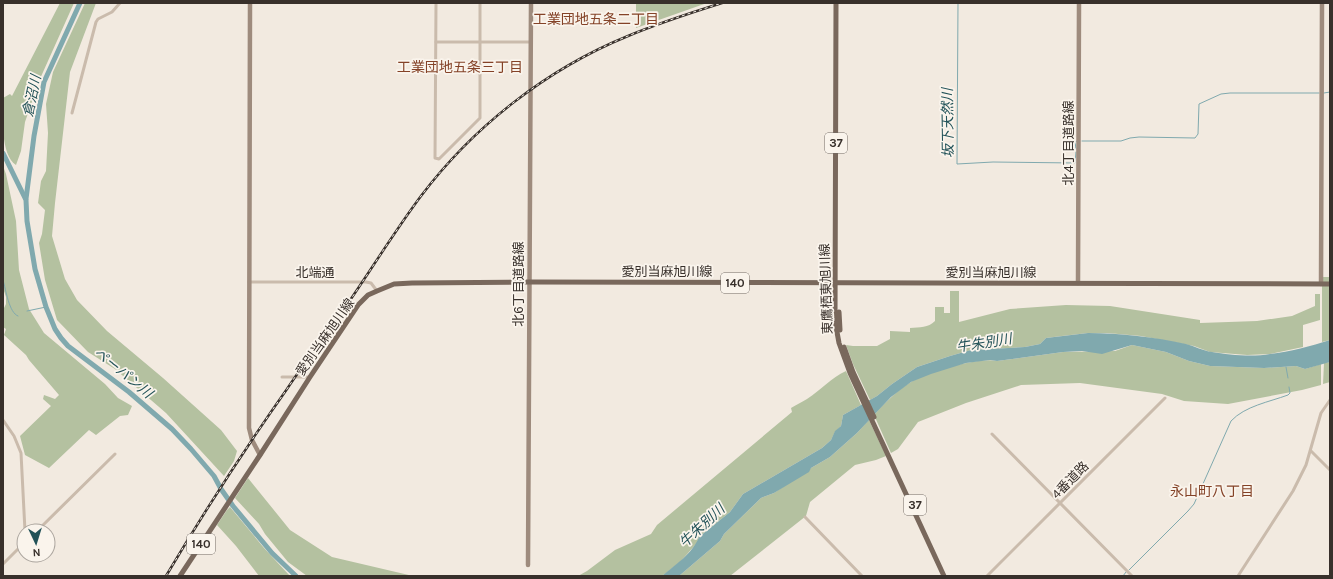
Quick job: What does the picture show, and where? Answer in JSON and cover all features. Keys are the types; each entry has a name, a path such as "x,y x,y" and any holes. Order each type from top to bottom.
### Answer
{"main road":[{"name":"東鷹栖東旭川線","path":"836,3 837,283 840,332 854,379 947,576"},
{"name":"東鷹栖東旭川線","path":"837,283 840,3"},
{"name":"愛別当麻旭川線","path":"180,576 358,305 368,295 394,284 529,282 1330,284"},
{"name":"東鷹栖東旭川線","path":"881,435 944,576"}],"street":[{"path":"72,113 96,22 98,19 115,9 120,3"},
{"path":"250,3 249,428 252,440 260,455"},
{"path":"436,3 435,158 439,159 480,118 480,3"},
{"name":"北6丁目道路線","path":"528,565 531,3"},
{"name":"北4丁目道路線","path":"1078,283 1079,3"},
{"path":"1321,284 1322,3"},
{"path":"436,42 530,42"},
{"name":"北端通","path":"249,282 366,282 371,283 377,291"},
{"path":"282,377 310,377"},
{"name":"4番道路","path":"987,576 1165,398"},
{"path":"1238,576 1293,491 1306,465 1321,413 1330,400"},
{"path":"3,420 14,436 21,453 24,523"},
{"path":"992,434 1132,576"},
{"path":"1311,451 1330,470"},
{"path":"45,523 115,454"},
{"path":"805,517 862,576"},
{"path":"3,564 16,550"}],"green space":[{"path":"60,3 74,3 39,81 25,122 21,151 16,165 11,160 5,144 3,98 10,94 12,96"},
{"path":"85,3 96,3 70,72 52,236 65,279 77,300 107,331 163,378 221,430 237,451 234,461 224,476 166,413 115,369 88,352 57,320 45,280 39,243 42,234 45,210 38,203 41,181 46,171 48,133 46,104 53,72"},
{"path":"636,3 707,3 636,28"},
{"path":"3,166 16,221 19,270 29,309 44,333 105,384 118,398 132,406 128,415 120,416 96,435 89,430 49,468 25,455 20,436 51,406 43,399 44,395 55,399 59,395 26,355 4,335 6,329 3,327 3,310 6,304 6,297 3,288"},
{"path":"1322,277 1330,277 1330,340 1322,342"},
{"path":"950,291 959,291 959,322 1010,309 1066,305 1110,306 1200,320 1200,323 1257,321 1292,316 1315,306 1315,294 1320,294 1320,320 1303,325 1303,347 1270,354 1247,355 1210,352 1194,346 1141,336 1107,333 1088,333 1046,338 1040,344 1025,347 971,350 917,367 870,400 846,345 877,346 890,339 890,331 910,332 910,328 930,325 935,321 935,307 944,307 944,313 950,313"},
{"path":"1132,345 1166,352 1189,361 1210,366 1264,368 1296,366 1305,369 1321,364 1321,385 1228,404 1184,401 1162,394 1080,383 1021,385 966,403 918,422 898,449 891,453 874,415 896,393 911,382 953,366 978,361 997,361 1063,352 1115,351"},
{"path":"1330,362 1330,382 1323,384 1324,363"},
{"path":"846,371 861,405 843,415 841,426 835,432 831,440 822,448 743,494 730,512 699,537 697,543 680,562 662,576 578,576 615,550 651,534 657,525 792,412 791,408 807,399"},
{"path":"869,420 886,456 855,465 810,502 806,516 730,576 679,576 720,541 724,534 761,498 774,493 830,457"},
{"path":"248,478 290,530 332,557 413,576 307,576 288,562 265,534 259,524 235,498"},
{"path":"230,507 264,548 290,576 259,576 236,546 217,525"}],"water":[{"name":"牛朱別川","path":"1088,333 1150,337 1186,344 1209,351 1226,354 1249,355 1285,352 1330,340 1330,362 1305,369 1296,366 1264,368 1210,366 1189,361 1166,352 1132,345 1102,354 1082,351 1063,352 997,361 990,360 966,363 931,374 911,382 891,397 857,433 830,457 811,468 809,472 774,493 761,498 724,534 720,541 679,576 662,576 693,548 699,537 730,512 743,494 822,448 831,440 835,431 841,426 843,415 877,396 917,367 971,350 1025,347 1040,344 1046,338"}],"waterway":[{"name":"倉沼川","path":"26,199 34,136 44,82 80,3"},
{"name":"坂下天然川","path":"958,3 957,164 993,162 1075,163 1076,152"},
{"name":"坂下天然川","path":"1324,93 1330,92"},
{"name":"坂下天然川","path":"1082,141 1121,141 1139,137 1195,138 1198,134 1199,104 1221,94 1319,93"},
{"name":"坂下天然川","path":"1076,149 1075,142 1077,141"},
{"name":"ペーパン川","path":"3,153 26,200 27,221 35,269 46,307 55,329 61,338 68,346 129,392 172,429 214,476 233,506 272,553 296,576"},
{"path":"3,280 12,311 18,316"},
{"path":"27,311 46,307"},
{"path":"1286,367 1288,378"},
{"path":"1129,570 1194,504 1231,421 1250,408 1288,395 1290,393 1289,387"},
{"path":"1123,576 1126,572"}],"railway":[{"path":"166,576 240,458 399,227 421,196 464,146 488,123 514,102 569,65 598,49 640,31 722,3"}],"district":[{"name":"工業団地五条二丁目","path":"596,19"},
{"name":"工業団地五条三丁目","path":"460,67"},
{"name":"永山町八丁目","path":"1212,491"}]}
